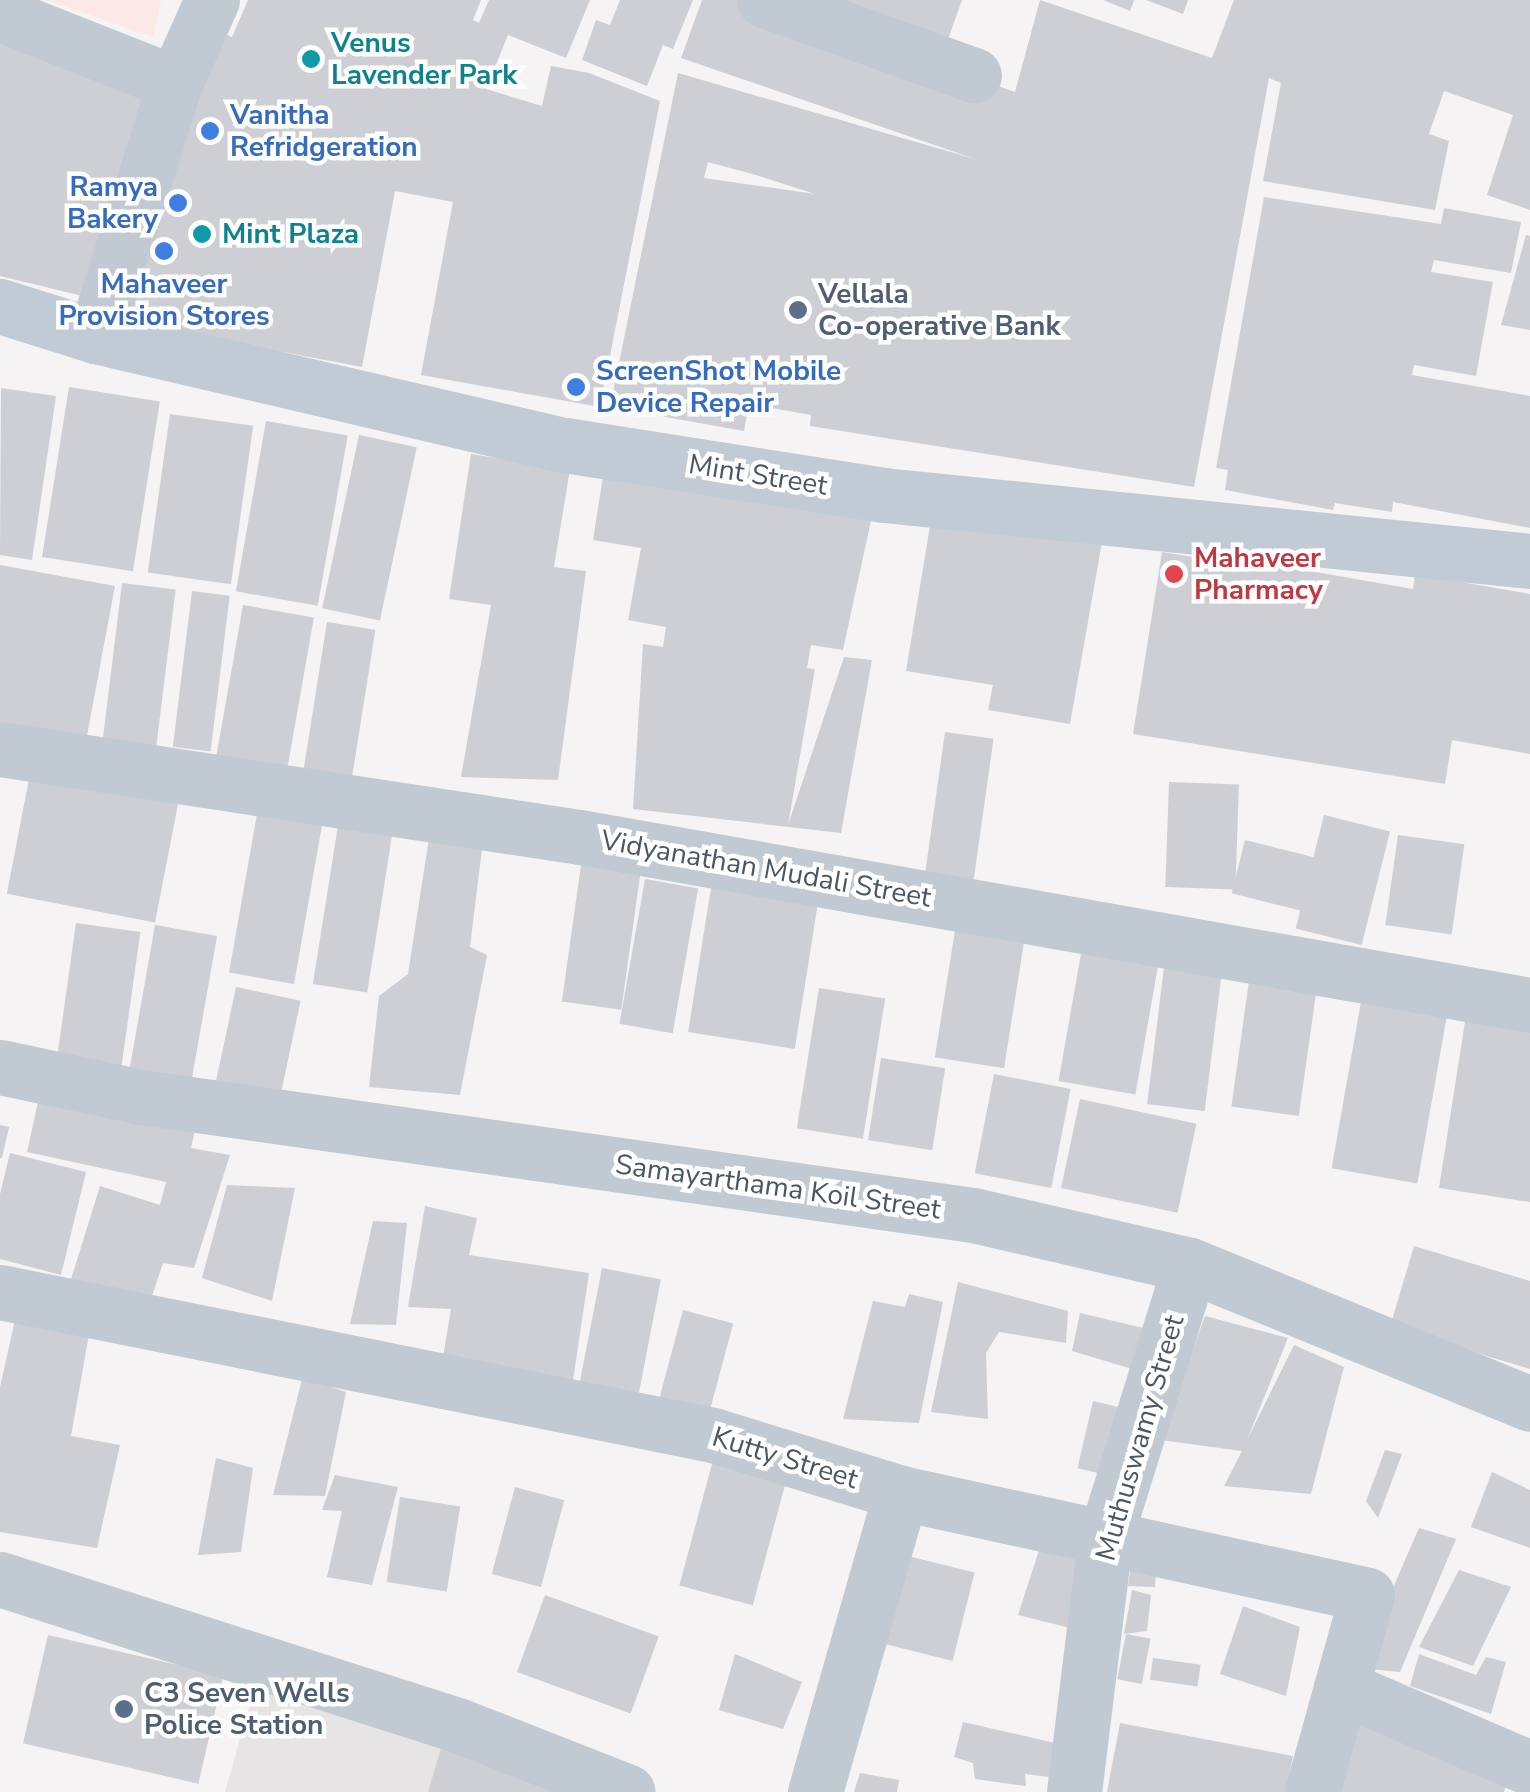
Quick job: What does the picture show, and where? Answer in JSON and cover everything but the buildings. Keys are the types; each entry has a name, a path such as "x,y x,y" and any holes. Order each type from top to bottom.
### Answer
{"street":[{"path":"96,336 176,82 212,0"},
{"path":"764,0 974,76"},
{"path":"0,14 176,82"},
{"name":"Mint Street","path":"0,306 96,336 565,445 864,492 1530,561"},
{"name":"Vidyanathan Mudali Street","path":"0,748 600,840 1530,1005"},
{"name":"Samayarthama Koil Street","path":"0,1068 141,1097 974,1215 1190,1265 1530,1404"},
{"name":"Muthuswamy Street","path":"1074,1792 1106,1538 1190,1265"},
{"name":"Kutty Street","path":"0,1292 713,1435 901,1493 1367,1596 1312,1792"},
{"path":"815,1792 901,1493"},
{"path":"0,1578 460,1726 628,1792"},
{"path":"1342,1687 1530,1768"}],"shaded area":[{"path":"47,0 161,0 153,37"},
{"path":"257,1679 569,1792 225,1792"}],"place":[{"name":"Venus Lavender Park","path":"311,59"},
{"name":"Vanitha Refridgeration","path":"210,131"},
{"name":"Ramya Bakery","path":"178,203"},
{"name":"Mint Plaza","path":"202,234"},
{"name":"Mahaveer Provision Stores","path":"164,251"},
{"name":"Vellala Co-operative Bank","path":"798,310"},
{"name":"ScreenShot Mobile Device Repair","path":"576,387"},
{"name":"Mahaveer Pharmacy","path":"1174,574"},
{"name":"C3 Seven Wells Police Station","path":"124,1709"}]}
